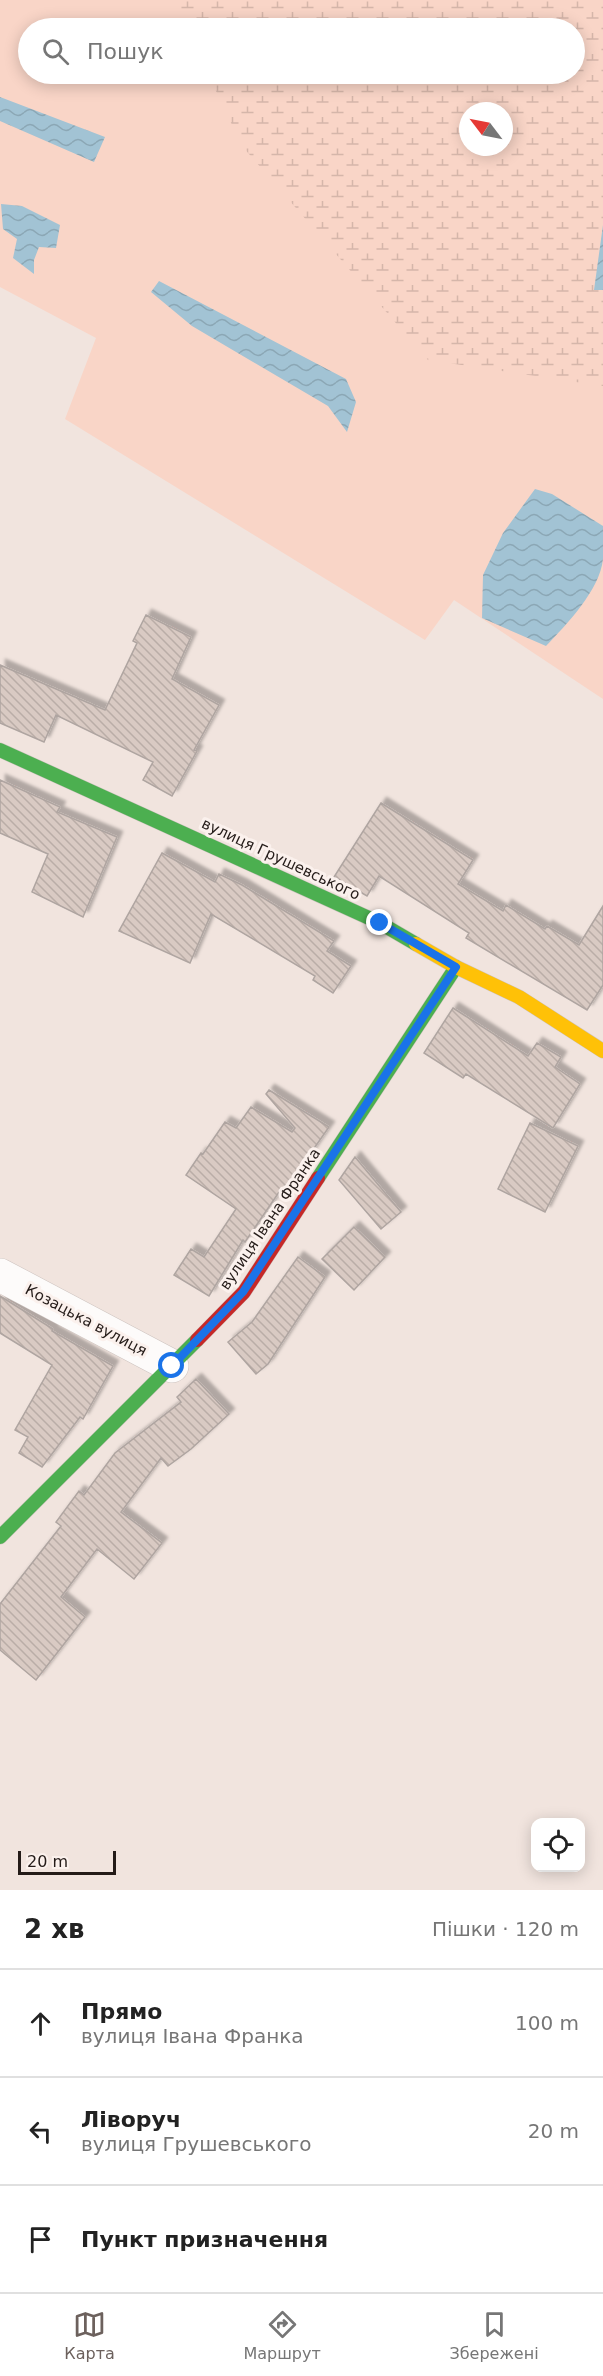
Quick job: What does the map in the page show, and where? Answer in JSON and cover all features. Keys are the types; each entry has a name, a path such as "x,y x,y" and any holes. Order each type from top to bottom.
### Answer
{"street":[{"name":"вулиця Грушевського","path":"0,750 380,923 456,967 519,997 603,1051"},
{"name":"вулиця Івана Франка","path":"0,1537 243,1292 456,967"},
{"name":"Козацька вулиця","path":"0,1275 172,1366"}],"green space":[{"path":"0,0 603,0 603,699 454,600 425,640 65,419 96,338 0,287"},
{"path":"173,0 603,0 603,386 428,360 242,146 213,84 585,84 585,18 182,18"}],"water":[{"path":"0,97 105,137 94,162 0,121"},
{"path":"1,204 22,206 60,225 56,248 39,247 34,260 34,274 13,258 17,239 3,229"},
{"path":"603,225 603,290 594,290"},
{"path":"159,281 346,379 356,402 347,432 328,406 192,326 151,292"},
{"path":"535,489 552,494 603,526 603,559 596,583 581,606 546,646 482,618 483,575 503,533"}],"building":[{"path":"146,615 191,637 172,679 219,705 172,796 143,780 153,762 56,715 44,742 0,723 0,665 105,710 137,643 133,641"},
{"path":"0,780 60,807 57,812 117,837 83,917 32,892 48,854 0,833"},
{"path":"381,803 473,860 458,884 503,911 506,905 545,929 547,926 579,945 603,906 603,985 587,1010 466,938 469,933 379,876 367,896 334,877"},
{"path":"162,853 215,882 219,874 242,885 334,941 327,951 351,966 333,993 313,980 315,976 211,914 190,963 119,931"},
{"path":"453,1008 528,1056 537,1043 561,1057 555,1067 580,1084 553,1128 466,1074 463,1078 424,1053"},
{"path":"269,1090 329,1127 282,1194 279,1192 245,1242 243,1240 209,1296 174,1275 191,1249 204,1257 236,1209 186,1175 225,1122 236,1128 251,1107 292,1132 295,1128 266,1094"},
{"path":"530,1123 578,1146 545,1212 498,1189"},
{"path":"355,1157 401,1212 381,1229 339,1180"},
{"path":"354,1227 385,1257 354,1290 322,1259"},
{"path":"298,1257 325,1277 268,1364 256,1374 228,1342 252,1322"},
{"path":"0,1296 53,1329 52,1331 113,1366 83,1419 80,1417 42,1467 19,1453 28,1437 15,1430 52,1365 0,1333"},
{"path":"196,1379 229,1414 191,1449 168,1466 161,1458 121,1512 162,1543 134,1579 97,1549 61,1597 85,1617 36,1680 0,1650 0,1604 61,1526 56,1522 79,1491 84,1495 115,1453 181,1402 177,1397"}],"traffic: fast":[{"path":"0,750 380,923 416,944"},
{"path":"318,1178 456,967"},
{"path":"0,1537 197,1340"}],"traffic: slow":[{"path":"416,944 456,967 519,997 603,1051"}],"traffic: jam":[{"path":"197,1340 244,1292 318,1178"}],"route":[{"path":"172,1366 243,1292 456,967 380,923"}]}
